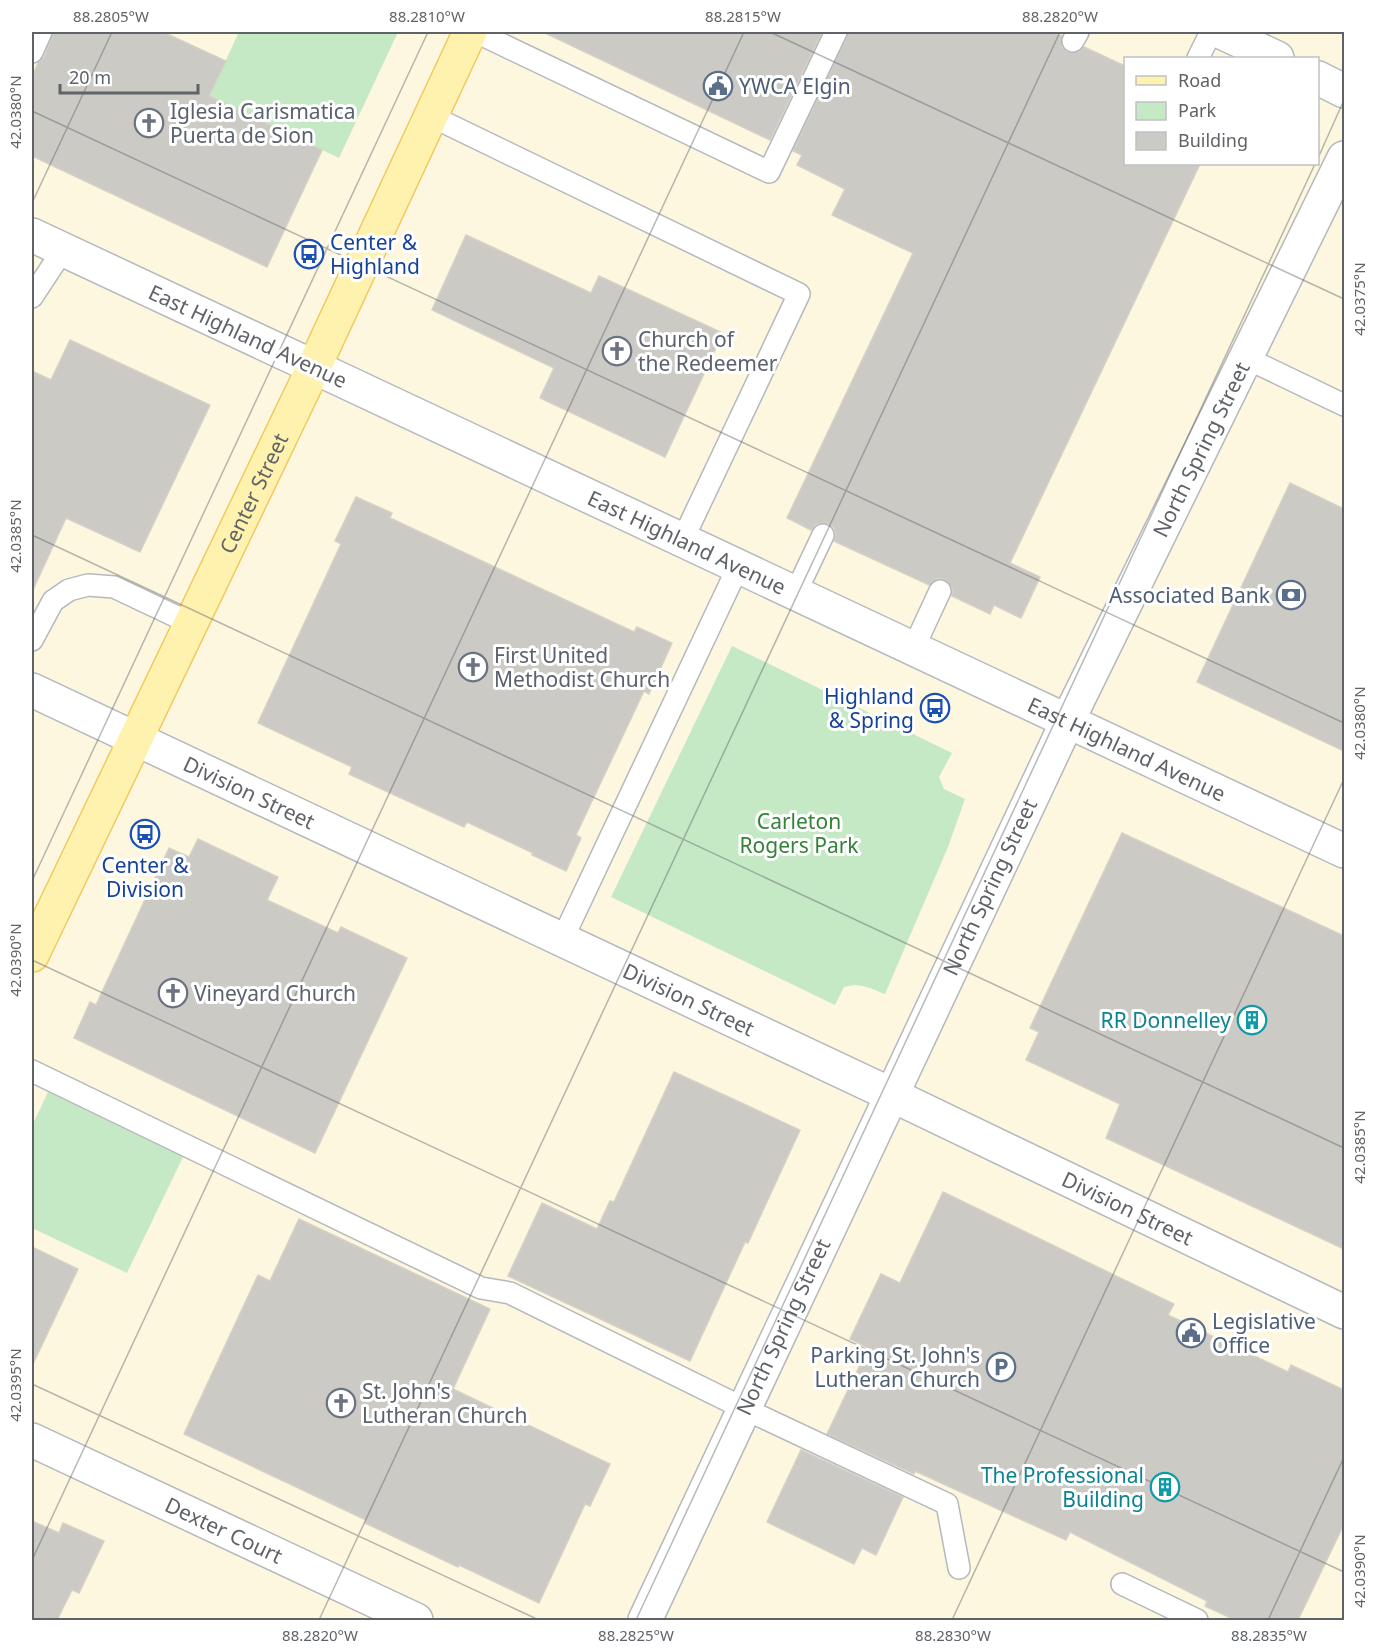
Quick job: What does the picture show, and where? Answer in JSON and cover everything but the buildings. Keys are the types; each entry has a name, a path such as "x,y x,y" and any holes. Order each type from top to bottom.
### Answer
{"main road":[{"name":"Center Street","path":"32,955 314,367 470,32"}],"street":[{"path":"1221,32 1275,57"},
{"path":"1319,79 1344,91"},
{"name":"North Spring Street","path":"645,1620 1068,720 1344,158"},
{"name":"East Highland Avenue","path":"32,235 914,647 1344,851"},
{"name":"Division Street","path":"32,690 892,1095 1344,1312"},
{"name":"Dexter Court","path":"32,1440 416,1620"}],"lane":[{"path":"32,52 41,32"},
{"path":"476,32 769,171 836,32"},
{"path":"1198,57 1211,32"},
{"path":"431,116 799,294 683,539"},
{"path":"32,297 63,250"},
{"path":"1246,358 1344,405"},
{"path":"796,592 823,535"},
{"path":"562,940 739,565"},
{"path":"32,640 53,601 69,590 88,585 114,587 192,624"},
{"path":"914,647 940,591"},
{"path":"32,1071 481,1288 510,1293 745,1409 947,1504 959,1568"},
{"path":"1122,1584 1197,1620"}],"shaded area":[{"path":"32,32 1344,32 1344,1620 32,1620"}],"green space":[{"path":"239,32 398,32 339,158 209,96"},
{"name":"Carleton Rogers Park","path":"732,646 952,753 939,777 944,789 965,799 948,847 885,994 865,986 844,987 835,1005 611,897"},
{"path":"48,1092 183,1157 127,1273 32,1228 32,1126"}],"place":[{"name":"YWCA Elgin","path":"718,86"},
{"name":"Iglesia Carismatica Puerta de Sion","path":"149,123"},
{"name":"Center & Highland","path":"309,254"},
{"name":"Church of the Redeemer","path":"617,351"},
{"name":"Associated Bank","path":"1291,595"},
{"name":"First United Methodist Church","path":"473,667"},
{"name":"Highland & Spring","path":"935,708"},
{"name":"Center & Division","path":"145,834"},
{"name":"Vineyard Church","path":"173,993"},
{"name":"RR Donnelley","path":"1252,1020"},
{"name":"Legislative Office","path":"1191,1333"},
{"name":"Parking St. John's Lutheran Church","path":"1001,1367"},
{"name":"St. John's Lutheran Church","path":"341,1403"},
{"name":"The Professional Building","path":"1165,1487"}]}
